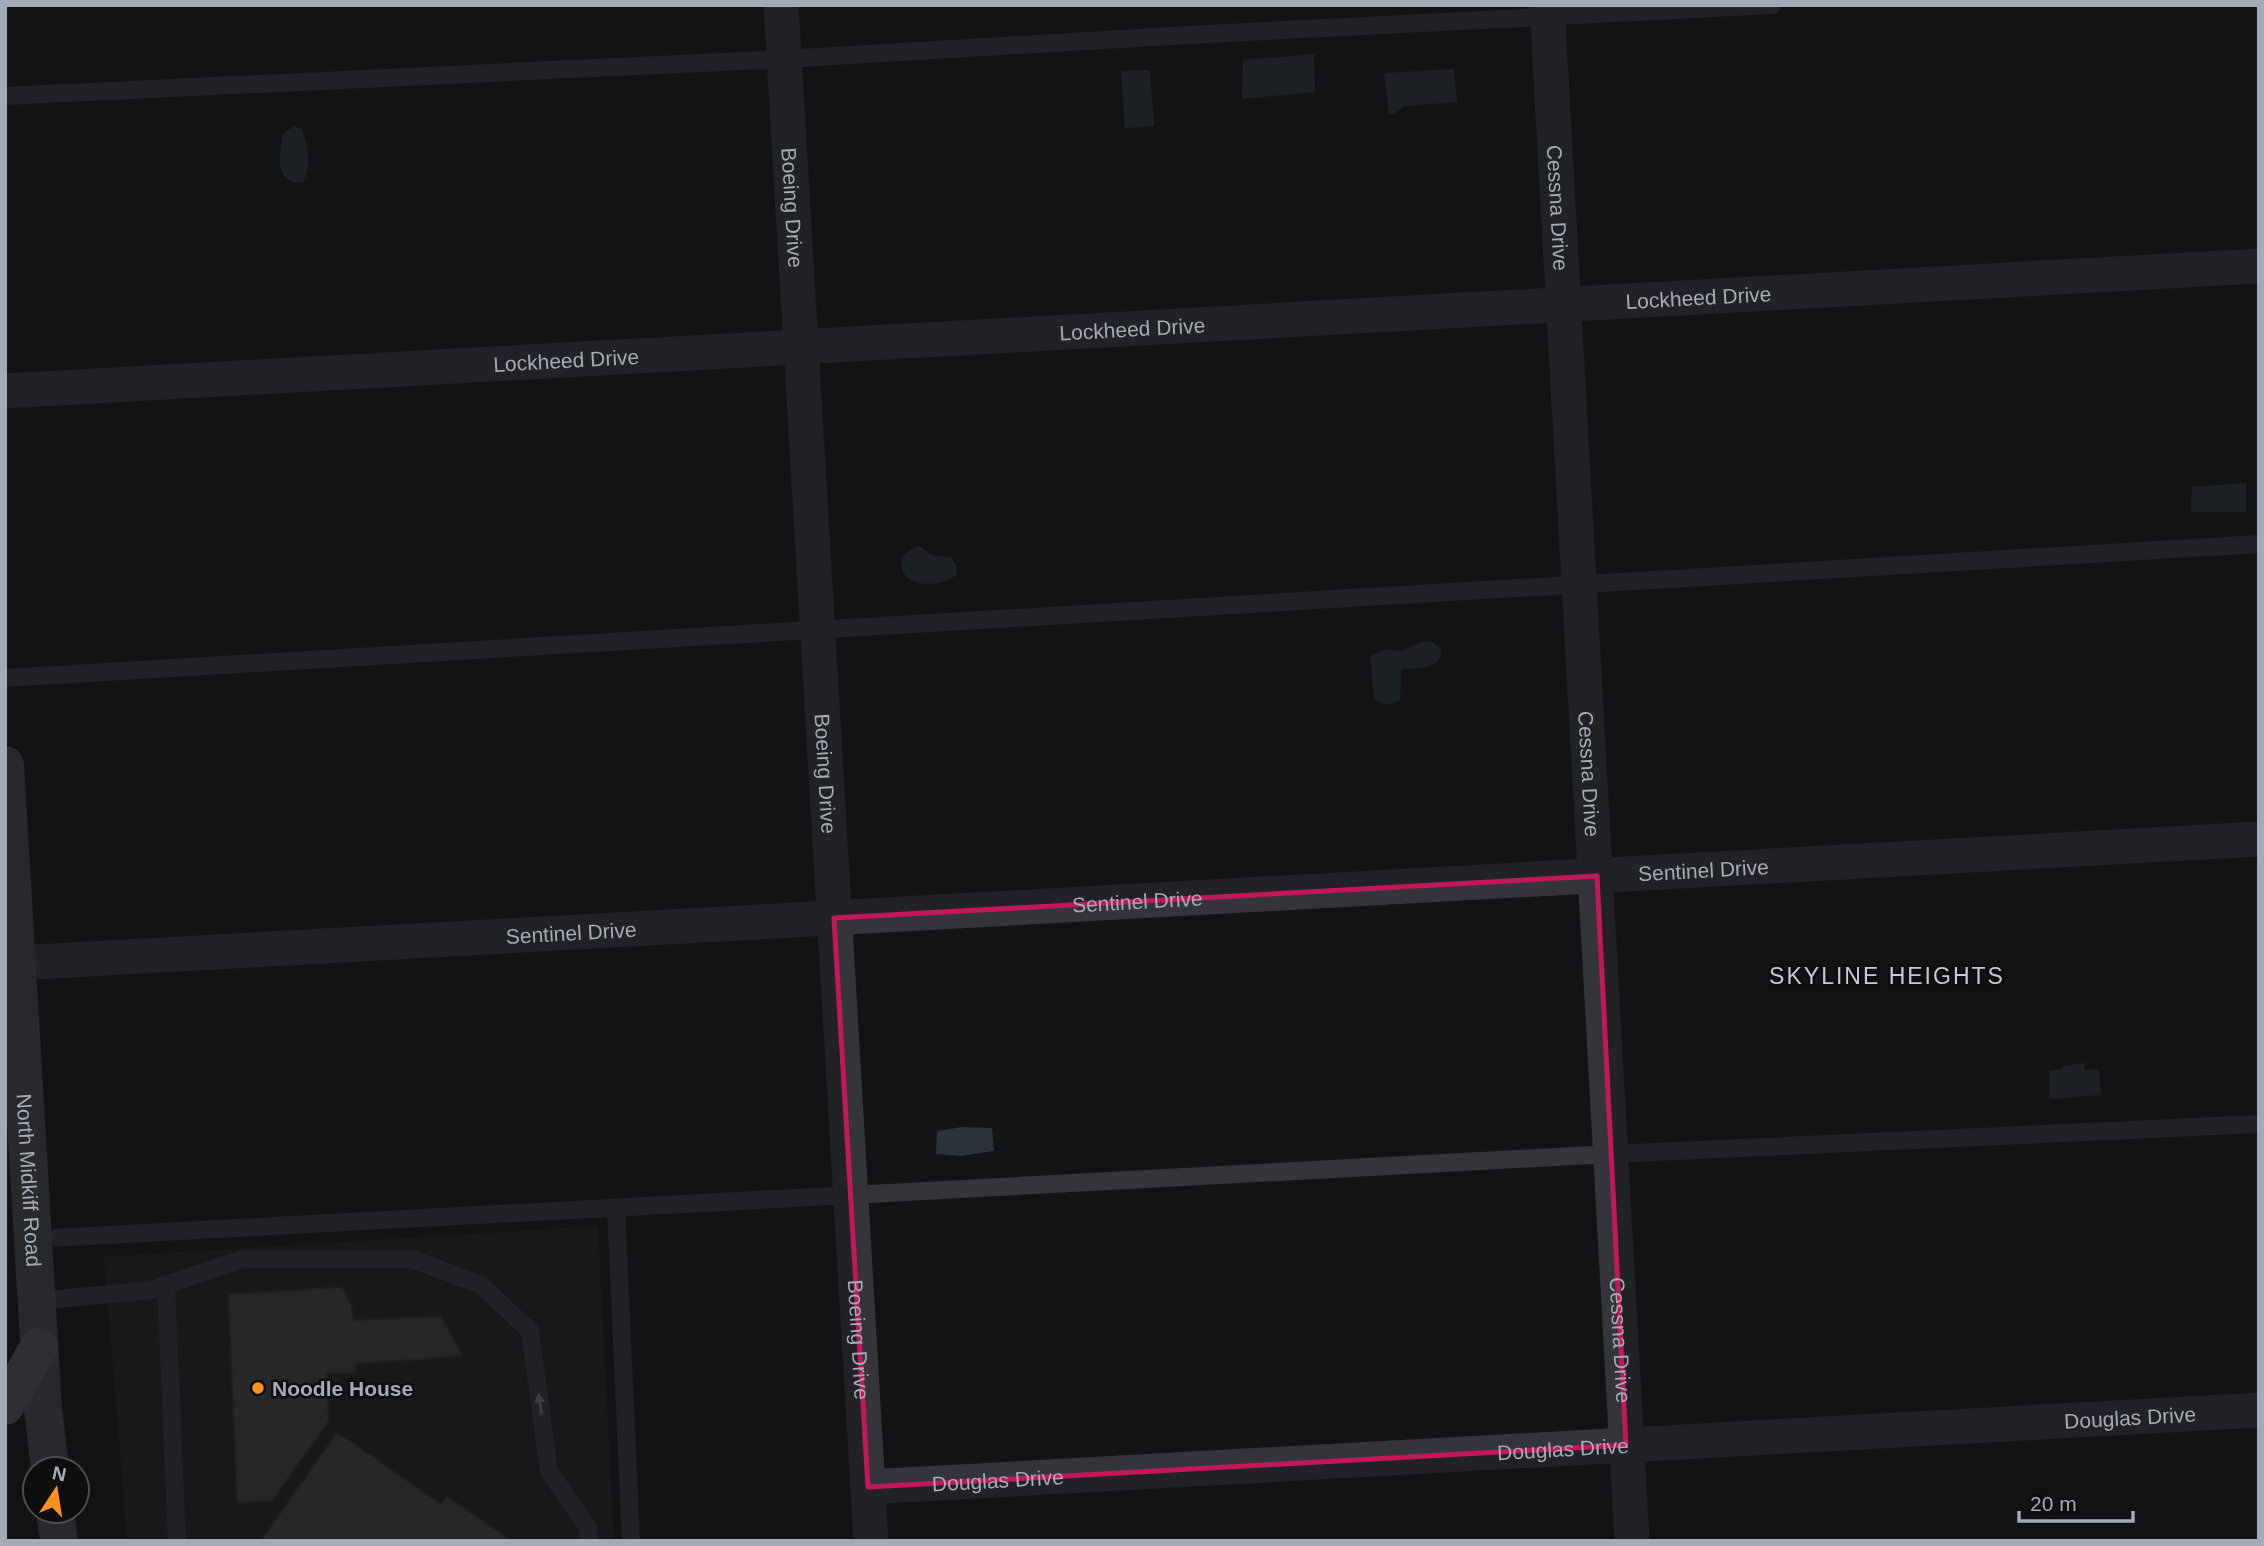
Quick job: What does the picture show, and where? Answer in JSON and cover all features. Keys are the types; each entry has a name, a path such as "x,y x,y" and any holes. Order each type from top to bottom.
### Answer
{"main road":[{"name":"North Midkiff Road","path":"5,765 17,963 24,1187 33,1239 49,1455"},
{"path":"5,1406 39,1348"}],"street":[{"name":"Boeing Drive","path":"781,5 871,1541"},
{"name":"Cessna Drive","path":"1548,12 1632,1541"},
{"name":"Lockheed Drive","path":"5,391 2259,266"},
{"name":"Sentinel Drive","path":"17,963 2259,839"},
{"name":"Douglas Drive","path":"868,1487 2259,1410"}],"lane":[{"path":"5,96 784,59 1548,12 1772,5"},
{"path":"5,678 2259,544"},
{"path":"33,1239 1611,1154 2259,1124"},
{"path":"616,1208 631,1541"},
{"path":"37,1301 151,1290 243,1259 412,1259 481,1285 530,1331 549,1471 589,1528 589,1541"},
{"path":"166,1285 177,1541"}],"highlighted area":[{"path":"1597,876 1626,1445 868,1487 834,918"}],"shaded area":[{"path":"1314,54 1315,92 1242,99 1243,60"},
{"path":"1454,69 1457,102 1403,106 1394,114 1389,114 1384,73"},
{"path":"1150,70 1154,126 1125,128 1121,71"},
{"path":"293,126 302,129 307,149 307,171 302,183 286,178 280,166 283,134"},
{"path":"2246,483 2246,512 2191,512 2192,487"},
{"path":"919,546 934,556 950,557 956,564 957,574 945,581 931,584 910,579 902,570 902,561 906,553"},
{"path":"1424,641 1432,642 1441,649 1437,661 1427,667 1401,669 1400,700 1387,704 1374,699 1370,656 1385,649 1401,651"},
{"path":"2085,1063 2084,1069 2099,1070 2101,1095 2049,1099 2049,1071"},
{"path":"962,1127 992,1128 994,1151 961,1156 936,1154 937,1131"},
{"path":"598,1226 614,1541 127,1541 104,1257"}],"building":[{"path":"342,1287 352,1306 353,1320 441,1316 463,1356 356,1364 356,1373 327,1374 329,1421 272,1501 237,1503 228,1294"},
{"path":"337,1432 441,1504 447,1496 512,1541 262,1539"}],"place":[{"name":"Noodle House","path":"258,1388"}],"district":[{"name":"SKYLINE HEIGHTS","path":"1887,976"}]}
